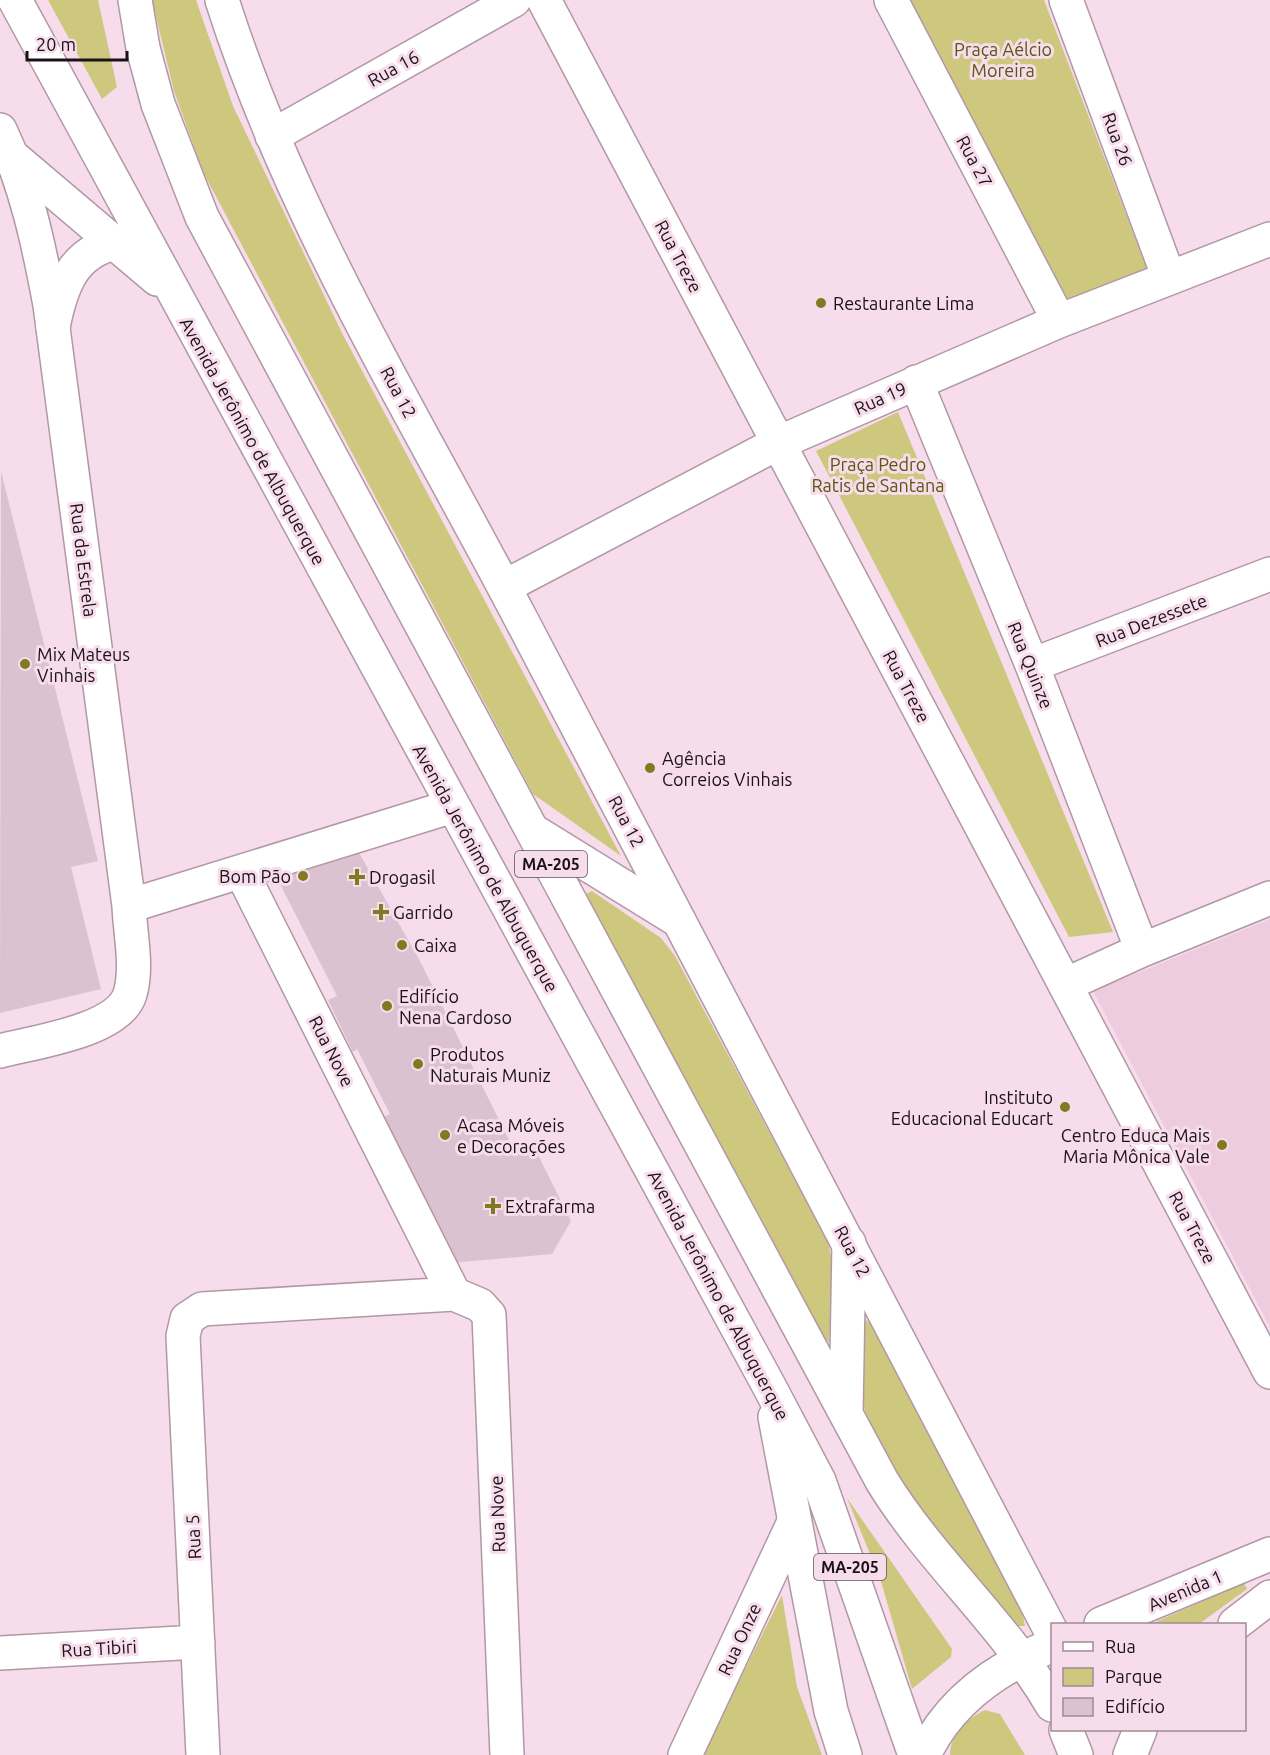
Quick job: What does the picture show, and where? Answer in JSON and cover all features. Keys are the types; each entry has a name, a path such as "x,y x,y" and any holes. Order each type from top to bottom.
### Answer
{"street":[{"name":"Avenida Jerônimo de Albuquerque","path":"15,0 819,1481 915,1755"},
{"name":"MA-205","path":"135,0 143,48 158,104 202,217 846,1416 882,1481 913,1528 1021,1659 1051,1702"},
{"name":"Rua 12","path":"222,0 272,136 292,181 385,367 504,587 1051,1629"},
{"name":"Rua 16","path":"272,136 514,0"},
{"name":"Rua Treze","path":"544,0 1270,1372"},
{"name":"Rua 27","path":"891,0 1059,321"},
{"name":"Rua 26","path":"1066,0 1169,278"},
{"path":"6,143 171,291"},
{"name":"Rua da Estrela","path":"0,1050 71,1034 104,1021 122,1009 130,994 133,978 129,906 53,327 38,243 6,143"},
{"name":"Rua 19","path":"504,587 778,443 1059,321 1270,239"},
{"path":"53,327 62,289 76,265 95,250 115,243"},
{"name":"Rua Quinze","path":"916,382 1032,665 1142,950"},
{"name":"Rua Dezessete","path":"1032,665 1270,574"},
{"path":"129,906 453,806"},
{"path":"533,831 679,921"},
{"name":"Rua Nove","path":"242,873 454,1294"},
{"path":"1065,985 1142,950 1270,898"},
{"path":"846,1416 849,1244"},
{"name":"Rua Nove","path":"187,1319 202,1309 454,1294 480,1305 489,1315 507,1755"},
{"name":"Rua 5","path":"187,1319 183,1336 203,1755"},
{"path":"769,1386 793,1524 831,1711 845,1755"},
{"name":"Rua Onze","path":"686,1755 793,1524"},
{"name":"Avenida 1","path":"1103,1623 1270,1554"},
{"path":"1236,1623 1270,1598"},
{"name":"Rua Tibiri","path":"0,1653 198,1642"},
{"path":"924,1755 941,1725 967,1695 1021,1659 1051,1646"},
{"path":"1066,1731 1076,1755"},
{"path":"1130,1755 1140,1731"}],"shaded area":[{"name":"Centro Educa Mais Maria Mônica Vale","path":"1270,919 1270,1327 1093,991"}],"green space":[{"path":"48,0 98,0 117,87 102,99"},
{"path":"152,0 196,0 233,106 343,335 621,856 533,794 203,172 174,91"},
{"name":"Praça Aélcio Moreira","path":"907,0 1044,0 1147,269 1066,306"},
{"name":"Praça Pedro Ratis de Santana","path":"898,412 1113,932 1069,937 816,451"},
{"path":"592,891 661,938 675,956 828,1242 833,1265 829,1342 825,1340 586,899 586,894"},
{"path":"864,1319 873,1324 1022,1611 1025,1626 1017,1626 1008,1619 924,1523 869,1427 862,1399 859,1321"},
{"path":"847,1498 952,1649 951,1657 912,1689 880,1578"},
{"path":"1244,1583 1247,1589 1200,1623 1153,1623"},
{"path":"782,1595 797,1687 822,1755 702,1755"},
{"path":"985,1710 1000,1714 1025,1755 950,1755 953,1741 961,1728"}],"building":[{"name":"Mix Mateus Vinhais","path":"1,471 98,861 71,867 101,989 0,1013"},
{"path":"357,849 421,963 514,1150 532,1143 571,1221 552,1254 451,1263 376,1120 390,1114 357,1049 353,1052 328,1000 337,996 277,878"}],"place":[{"name":"Restaurante Lima","path":"821,303"},
{"name":"Mix Mateus Vinhais","path":"25,664"},
{"name":"Agência Correios Vinhais","path":"650,768"},
{"name":"Bom Pão","path":"303,876"},
{"name":"Drogasil","path":"357,877"},
{"name":"Garrido","path":"381,912"},
{"name":"Caixa","path":"402,945"},
{"name":"Edifício Nena Cardoso","path":"387,1006"},
{"name":"Produtos Naturais Muniz","path":"418,1064"},
{"name":"Instituto Educacional Educart","path":"1065,1107"},
{"name":"Acasa Móveis e Decorações","path":"445,1135"},
{"name":"Centro Educa Mais Maria Mônica Vale","path":"1222,1145"},
{"name":"Extrafarma","path":"493,1206"}]}
